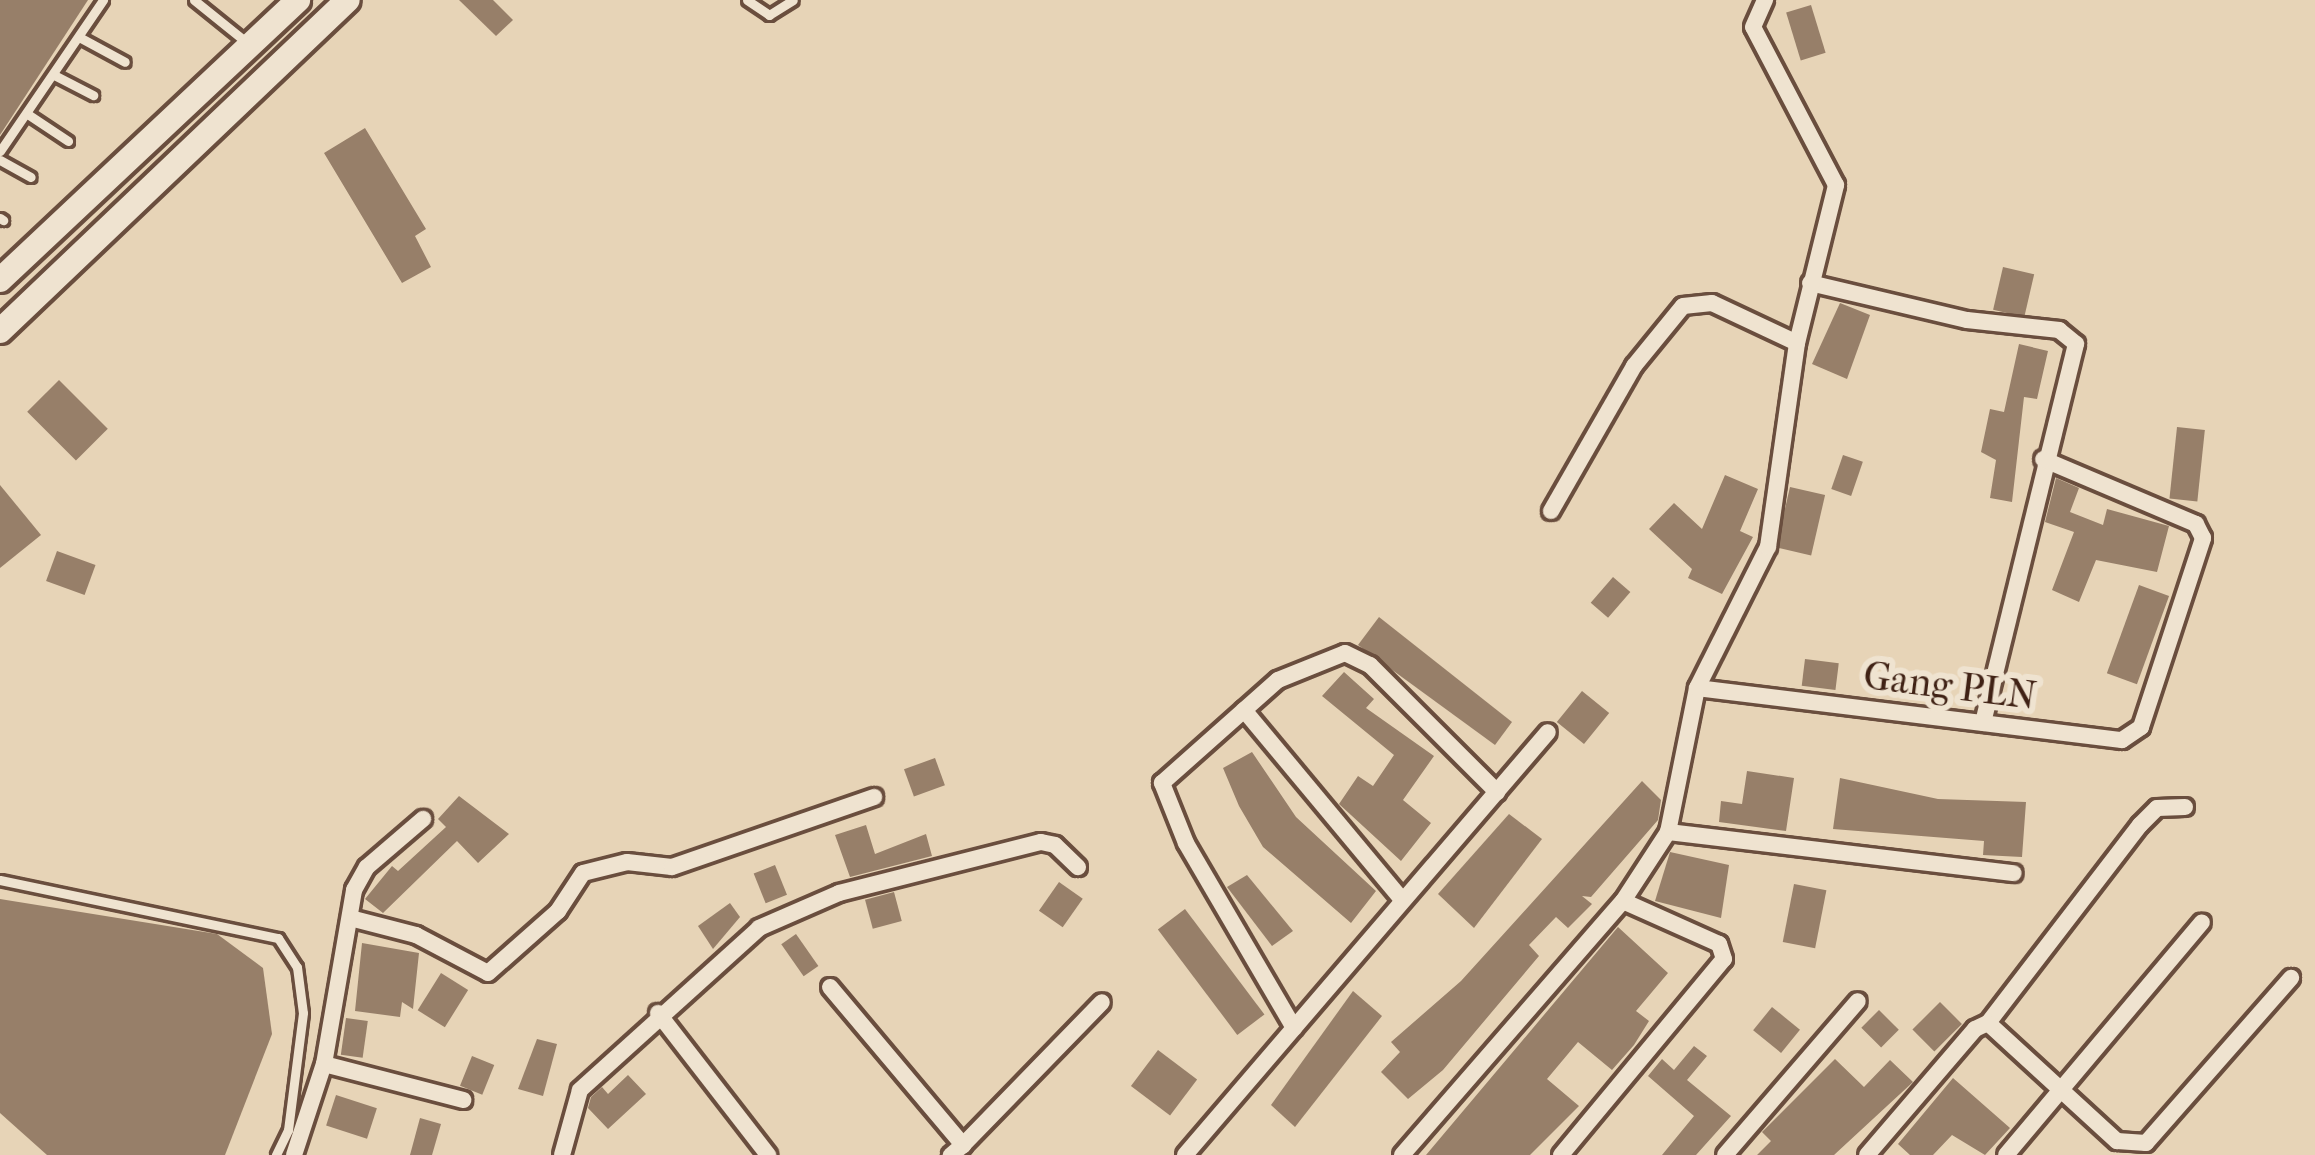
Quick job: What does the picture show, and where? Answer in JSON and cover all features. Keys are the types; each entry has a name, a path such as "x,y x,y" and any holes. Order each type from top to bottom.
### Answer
{"main road":[{"path":"0,280 298,0"},
{"path":"0,331 348,0"}],"street":[{"path":"1402,1155 1623,901 1668,832 1697,688 1768,547 1797,343 1836,185 1754,27 1765,0"},
{"path":"1810,283 1967,320 2059,330 2076,344 2043,459 1983,723"},
{"path":"1551,511 1634,366 1683,307 1712,302 1797,343"},
{"name":"Gang PLN","path":"1697,688 2122,740 2132,734 2155,699 2203,538 2196,524 2043,459"},
{"path":"1294,1028 1160,792 1278,680 1345,653 1370,665 1497,792"},
{"path":"1244,710 1400,897"},
{"path":"1185,1155 1400,897 1548,733"},
{"path":"354,919 416,935 488,973 557,911 583,873 627,862 672,867 874,797"},
{"path":"1867,1155 1975,1029 1988,1023 2140,825 2157,808 2185,807"},
{"path":"294,1155 324,1064 358,878 423,819"},
{"path":"1668,832 2014,873"},
{"path":"562,1155 574,1098 658,1012 760,928 839,893 1041,842 1078,867"},
{"path":"1561,1155 1721,967 1718,944 1623,901"},
{"path":"2006,1155 2202,922"},
{"path":"1988,1023 2117,1141 2141,1150 2291,978"},
{"path":"830,987 957,1150 1102,1002"},
{"path":"1725,1155 1858,1001"},
{"path":"658,1012 768,1155"},
{"path":"324,1064 463,1100"}],"lane":[{"path":"32,176 0,156 103,0"},
{"path":"194,0 250,45"},
{"path":"747,0 769,15 793,0"},
{"path":"80,37 125,62"},
{"path":"56,76 93,95"},
{"path":"29,115 68,140"},
{"path":"0,880 278,938 298,967 303,1013 288,1130 276,1155"}],"building":[{"path":"0,0 88,0 0,135"},
{"path":"459,0 493,0 513,20 496,36"},
{"path":"1811,5 1826,53 1801,60 1786,13"},
{"path":"365,128 426,229 415,236 431,267 402,283 324,153"},
{"path":"2003,267 2034,274 2024,317 1993,310"},
{"path":"1840,303 1870,315 1847,379 1812,364"},
{"path":"2019,344 2048,351 2037,399 2024,397 2012,502 1990,498 1996,460 1981,452 1990,409 2004,412"},
{"path":"59,380 108,429 76,461 27,412"},
{"path":"2177,427 2205,430 2197,502 2169,499"},
{"path":"1843,455 1863,462 1851,496 1831,489"},
{"path":"1725,475 1758,489 1740,531 1753,537 1722,594 1688,578 1692,569 1649,529 1674,503 1702,529"},
{"path":"2056,478 2079,488 2070,512 2103,525 2107,509 2169,526 2157,572 2096,560 2079,602 2052,590 2074,532 2045,522"},
{"path":"0,485 41,535 0,568"},
{"path":"1790,487 1825,495 1811,556 1776,547"},
{"path":"57,551 96,565 85,595 46,581"},
{"path":"1613,577 1630,592 1608,618 1591,603"},
{"path":"2139,585 2169,596 2137,684 2107,673"},
{"path":"1379,617 1512,722 1495,745 1358,645"},
{"path":"1805,659 1839,663 1835,690 1802,686"},
{"path":"1344,672 1374,699 1366,708 1434,756 1403,800 1431,823 1401,861 1339,804 1358,776 1373,786 1394,755 1322,696"},
{"path":"1582,691 1609,713 1584,744 1557,722"},
{"path":"1252,752 1296,817 1376,891 1351,923 1263,847 1239,806 1223,768"},
{"path":"935,758 945,785 914,797 904,769"},
{"path":"1747,771 1794,778 1786,831 1719,822 1721,801 1742,804"},
{"path":"1840,778 1938,799 2026,802 2022,857 1983,855 1984,841 1833,829"},
{"path":"1642,781 1661,800 1658,820 1591,897 1582,896 1592,904 1568,928 1556,917 1529,945 1539,956 1443,1070 1408,1099 1381,1072 1400,1052 1391,1042 1461,981"},
{"path":"459,796 509,834 478,863 457,841 383,913 365,899 392,866 398,871 446,827 438,819"},
{"path":"1509,814 1542,839 1474,928 1438,894"},
{"path":"866,825 875,854 926,834 932,856 850,877 835,835"},
{"path":"1670,852 1729,865 1721,918 1655,901"},
{"path":"775,865 787,895 766,903 754,874"},
{"path":"1247,875 1293,931 1272,946 1227,887"},
{"path":"1059,882 1083,899 1063,927 1039,911"},
{"path":"1794,884 1826,890 1815,948 1783,942"},
{"path":"894,892 902,921 873,929 865,900"},
{"path":"0,899 217,934 263,968 272,1034 225,1155 47,1155 0,1113"},
{"path":"730,903 740,917 713,949 698,926"},
{"path":"1185,909 1264,1014 1237,1035 1158,929"},
{"path":"1618,927 1668,973 1636,1011 1649,1021 1634,1045 1612,1070 1578,1042 1547,1079 1579,1106 1530,1155 1426,1155"},
{"path":"796,934 818,966 804,976 781,944"},
{"path":"362,943 419,953 413,1009 402,1002 400,1017 355,1011"},
{"path":"441,973 468,990 445,1027 418,1010"},
{"path":"1353,991 1382,1016 1295,1127 1271,1105"},
{"path":"1940,1002 1962,1024 1934,1051 1912,1030"},
{"path":"1772,1007 1800,1030 1781,1053 1753,1030"},
{"path":"1879,1010 1899,1030 1881,1047 1861,1028"},
{"path":"346,1018 368,1021 363,1058 341,1055"},
{"path":"537,1039 557,1044 543,1096 518,1089"},
{"path":"1694,1046 1707,1056 1687,1080 1731,1116 1696,1155 1662,1155 1694,1116 1648,1076 1662,1059 1674,1070"},
{"path":"1158,1050 1197,1079 1170,1115 1131,1086"},
{"path":"472,1056 494,1065 482,1095 460,1086"},
{"path":"1835,1059 1864,1087 1890,1060 1913,1082 1834,1155 1757,1155 1771,1141 1762,1132"},
{"path":"628,1075 646,1094 608,1129 588,1108 591,1097 602,1087 608,1094"},
{"path":"1953,1078 2010,1128 1985,1155 1952,1135 1933,1155 1910,1155 1898,1144"},
{"path":"336,1095 377,1108 367,1139 326,1125"},
{"path":"420,1118 441,1124 432,1155 410,1155"}]}
